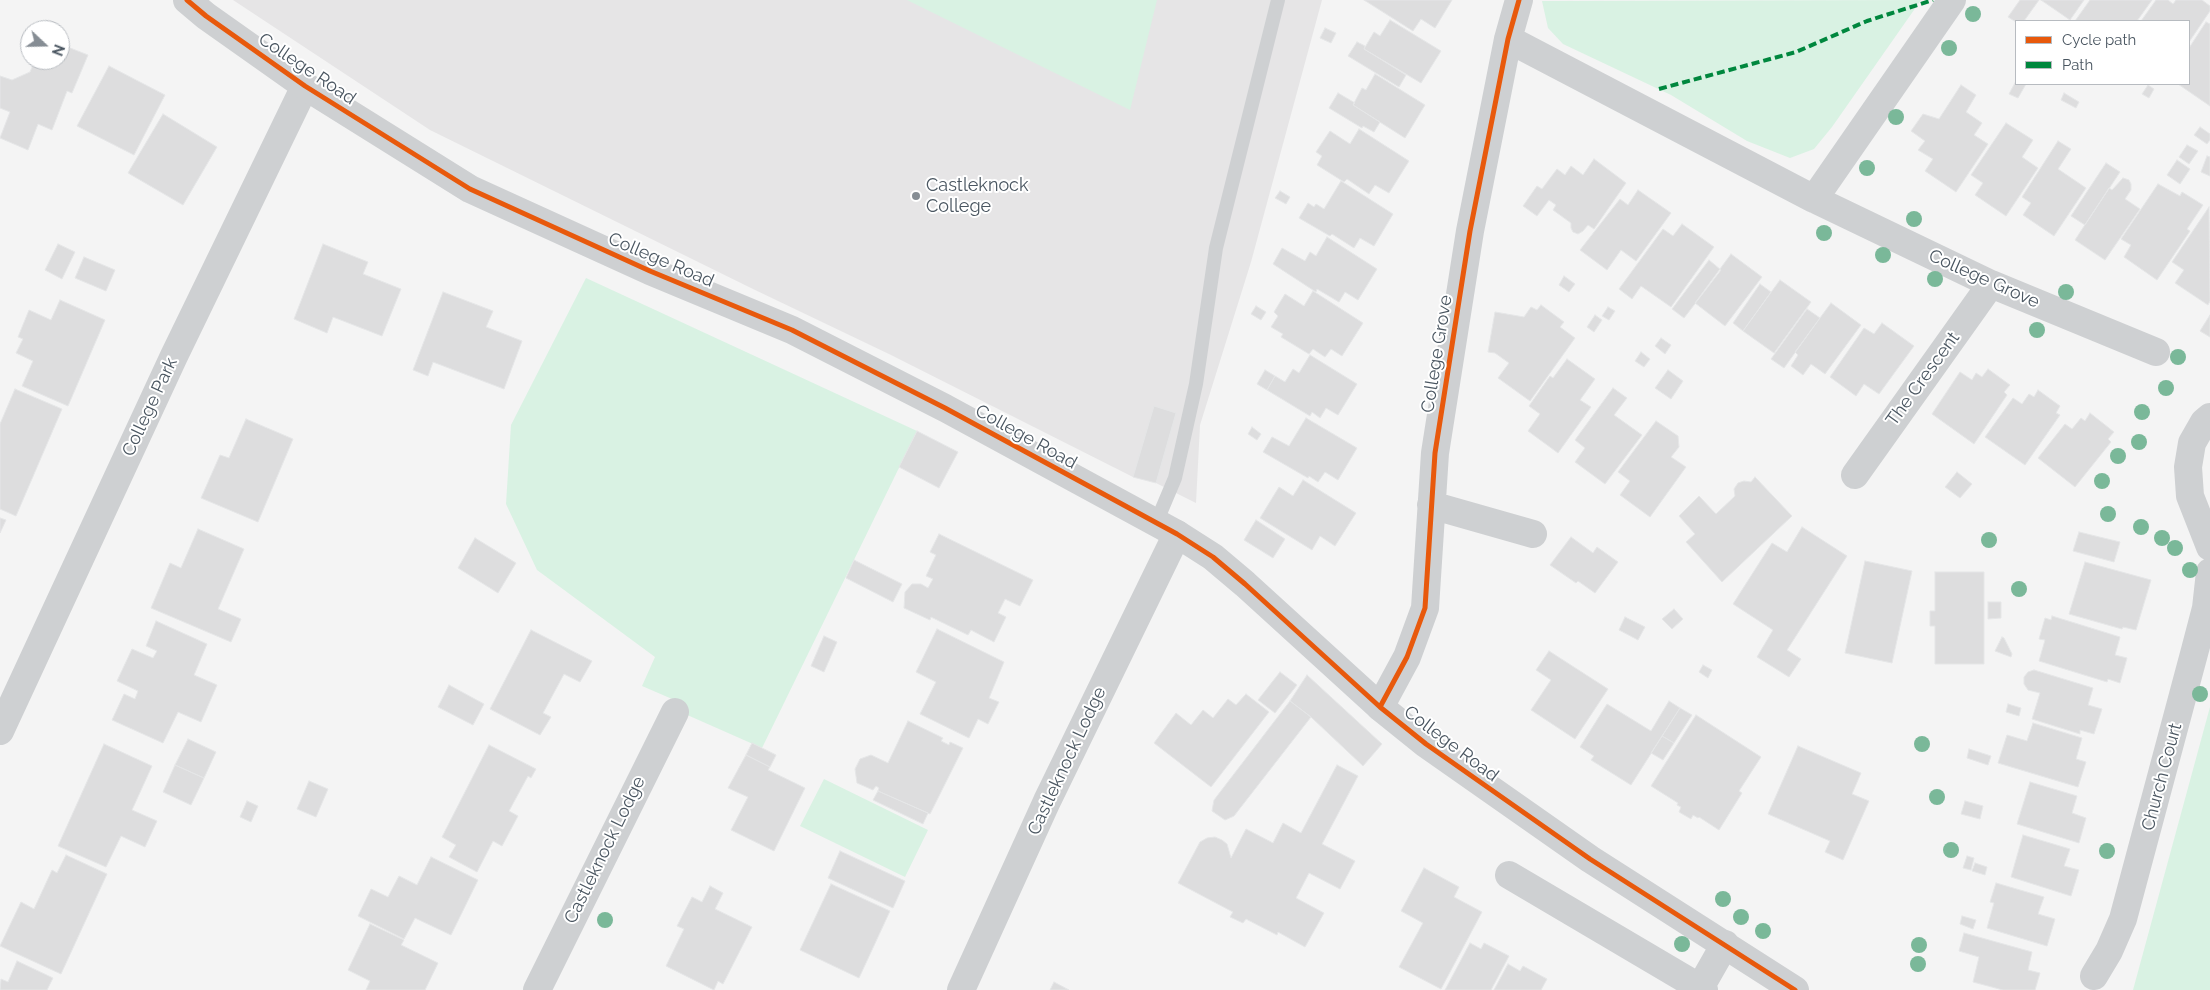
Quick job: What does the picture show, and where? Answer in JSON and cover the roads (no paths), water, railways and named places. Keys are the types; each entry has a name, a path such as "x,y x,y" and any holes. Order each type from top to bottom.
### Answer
{"street":[{"name":"College Road","path":"187,0 206,16 305,86 470,189 650,271 792,330 945,408 1166,528 1213,557 1380,707 1426,744 1549,831 1795,990"},
{"name":"College Grove","path":"1380,707 1407,657 1425,608 1435,453 1470,231 1508,39 1519,0"},
{"path":"1814,198 1952,0"},
{"name":"College Grove","path":"1508,39 1814,198 1991,284 2156,352"},
{"name":"College Park","path":"0,730 174,356 305,86"},
{"name":"The Crescent","path":"1855,475 1991,284"},
{"path":"2210,417 2204,422 2192,443 2188,466 2190,496 2210,547"},
{"path":"1432,505 1533,534"},
{"name":"Castleknock Lodge","path":"961,990 1047,802 1166,528"},
{"name":"Church Court","path":"2094,976 2109,951 2123,919 2198,642 2206,608 2210,572"},
{"name":"Castleknock Lodge","path":"537,990 675,712"},
{"path":"1509,875 1702,989 1724,944"}],"lane":[{"path":"1166,528 1196,384 1216,248 1278,0"}],"place":[{"name":"Castleknock College","path":"916,196"}]}
